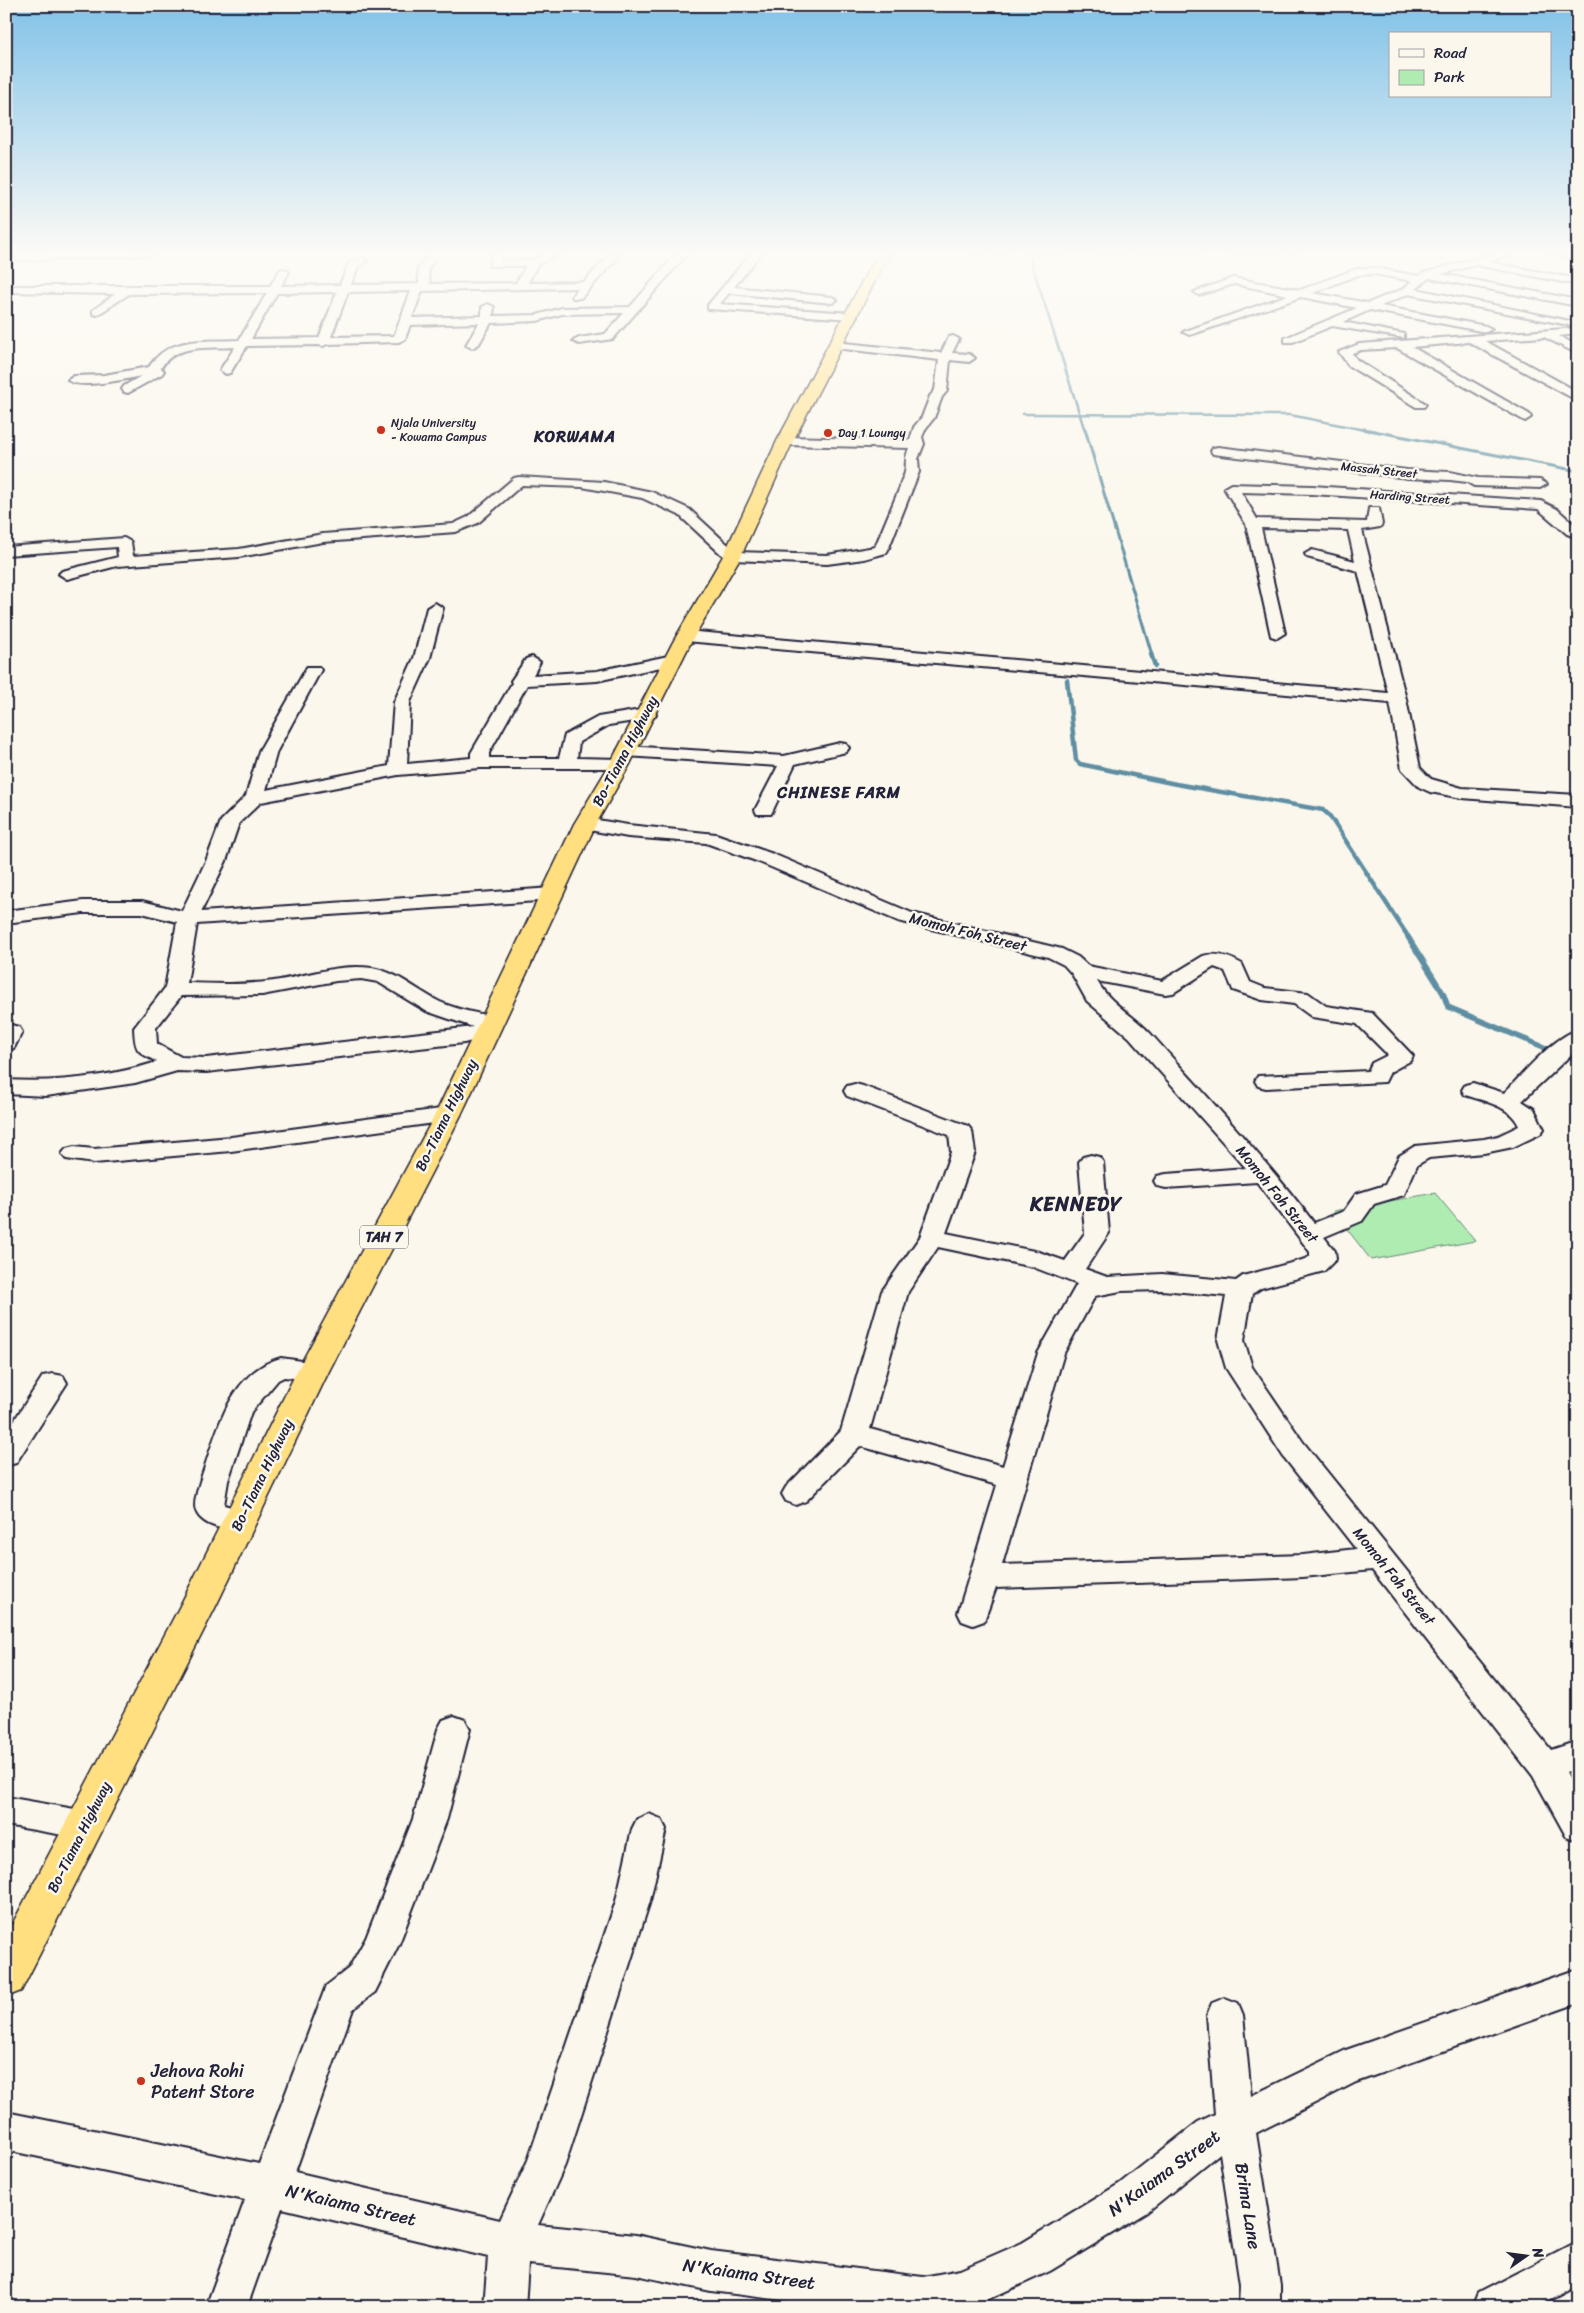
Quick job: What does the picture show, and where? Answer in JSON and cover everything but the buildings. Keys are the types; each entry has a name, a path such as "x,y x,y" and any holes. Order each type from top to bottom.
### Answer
{"highway":[{"name":"Bo-Tiama Highway","path":"6,1978 86,1825 313,1371 448,1114 585,824 647,714 679,648 732,556 784,441 827,360"}],"street":[{"path":"128,389 155,371 158,360"},
{"path":"226,370 232,360"},
{"path":"67,574 126,561 239,553 323,538 456,528 473,520 519,481 592,484 635,492 664,500 686,513 732,556 827,558 867,555 881,550 907,487 907,481 912,472 911,459 917,444 916,436 920,427 928,418 936,396 941,391 944,360"},
{"path":"1351,360 1420,404"},
{"path":"1427,360 1526,417"},
{"path":"1510,360 1578,397"},
{"path":"74,380 104,380 155,371"},
{"path":"784,441 917,444"},
{"name":"Massah Street","path":"1218,451 1408,474 1450,476 1471,479 1474,482 1540,484"},
{"path":"1408,474 1413,497"},
{"name":"Harding Street","path":"1253,524 1231,488 1541,505 1553,511 1568,529 1578,534"},
{"path":"1277,632 1253,524 1354,527 1375,524 1374,511"},
{"path":"1354,527 1398,699 1411,769 1425,783 1436,788 1462,794 1578,801"},
{"path":"6,550 124,542 126,561"},
{"path":"6,563 24,550"},
{"path":"1316,559 1364,568"},
{"path":"398,770 402,702 422,658 435,608"},
{"path":"519,681 596,676 679,648 1398,699"},
{"path":"480,763 480,753 519,681 532,662"},
{"path":"255,798 268,751 313,670"},
{"path":"567,764 571,739 604,721 647,714"},
{"path":"176,1064 146,1047 145,1028 175,989 188,919 216,861 230,821 255,798 398,770 480,763 567,764 623,757 784,761 840,748"},
{"path":"764,810 787,765 784,761"},
{"name":"Momoh Foh Street","path":"585,824 628,831 709,838 766,858 905,917 1055,953 1081,970 1095,996 1130,1023 1264,1174 1322,1251 1323,1259 1315,1265 1252,1282 1240,1290 1231,1340 1240,1368 1293,1449 1545,1766 1578,1826"},
{"path":"6,917 83,907 142,907 188,919 552,894"},
{"path":"1081,970 1165,988 1210,960 1223,962 1236,968 1240,986 1262,994 1300,998 1320,1012 1364,1018 1402,1056 1380,1068 1377,1077 1266,1081"},
{"path":"175,989 242,991 306,979 370,974 390,978 403,989 450,1013 489,1026"},
{"path":"6,1087 46,1089 135,1076 176,1064 216,1064 464,1036 489,1026"},
{"path":"1508,1102 1551,1058 1578,1037"},
{"path":"1309,1234 1354,1216 1364,1200 1395,1190 1407,1160 1423,1151 1484,1146 1505,1142 1532,1129 1526,1114 1508,1102 1473,1090"},
{"path":"796,1494 854,1435 895,1291 932,1238 964,1152 960,1131 855,1091"},
{"path":"74,1154 94,1156 231,1144 448,1114"},
{"path":"1070,1272 1098,1233 1091,1162"},
{"path":"1166,1181 1264,1174"},
{"path":"932,1238 1039,1260 1101,1284"},
{"path":"973,1613 1051,1353 1085,1290 1101,1284 1191,1282 1240,1290"},
{"path":"240,1520 218,1516 210,1509 214,1481 238,1410 268,1373 282,1367 313,1371"},
{"path":"6,1456 53,1383"},
{"path":"854,1435 1013,1479"},
{"path":"984,1577 1303,1566 1380,1558"},
{"path":"226,2307 340,1998 362,1980 381,1944 430,1819 454,1729"},
{"path":"1545,1766 1578,1754"},
{"path":"6,1811 86,1825"},
{"path":"504,2307 510,2242 546,2165 633,1901 649,1828"},
{"name":"N'Kaiama Street","path":"6,2132 272,2186 510,2242 636,2254 711,2271 923,2297 962,2290 1036,2257 1133,2198 1212,2135 1346,2068 1578,1986"},
{"name":"Brima Lane","path":"1226,2015 1235,2124 1260,2285 1259,2307"},
{"path":"1493,2307 1578,2262"}],"green space":[{"path":"1435,1193 1475,1241 1371,1260 1333,1211"}],"waterway":[{"path":"1062,360 1080,414"},
{"path":"1023,414 1080,414"},
{"path":"1080,414 1290,415 1370,431"},
{"path":"1080,414 1085,431"},
{"path":"1085,429 1152,655"},
{"path":"1364,429 1578,471"},
{"path":"1151,654 1155,666"},
{"path":"1067,680 1076,760 1080,764 1176,784 1323,810 1329,815 1409,938"},
{"path":"1408,937 1443,993 1448,1007 1553,1051"},
{"path":"1562,1054 1578,1060"}],"place":[{"name":"Njala University - Kowama Campus","path":"381,430"},
{"name":"Day 1 Loungy","path":"828,433"},
{"name":"Jehova Rohi Patent Store","path":"141,2081"}],"district":[{"name":"KORWAMA","path":"575,436"},
{"name":"CHINESE FARM","path":"839,792"},
{"name":"KENNEDY","path":"1076,1204"}]}
